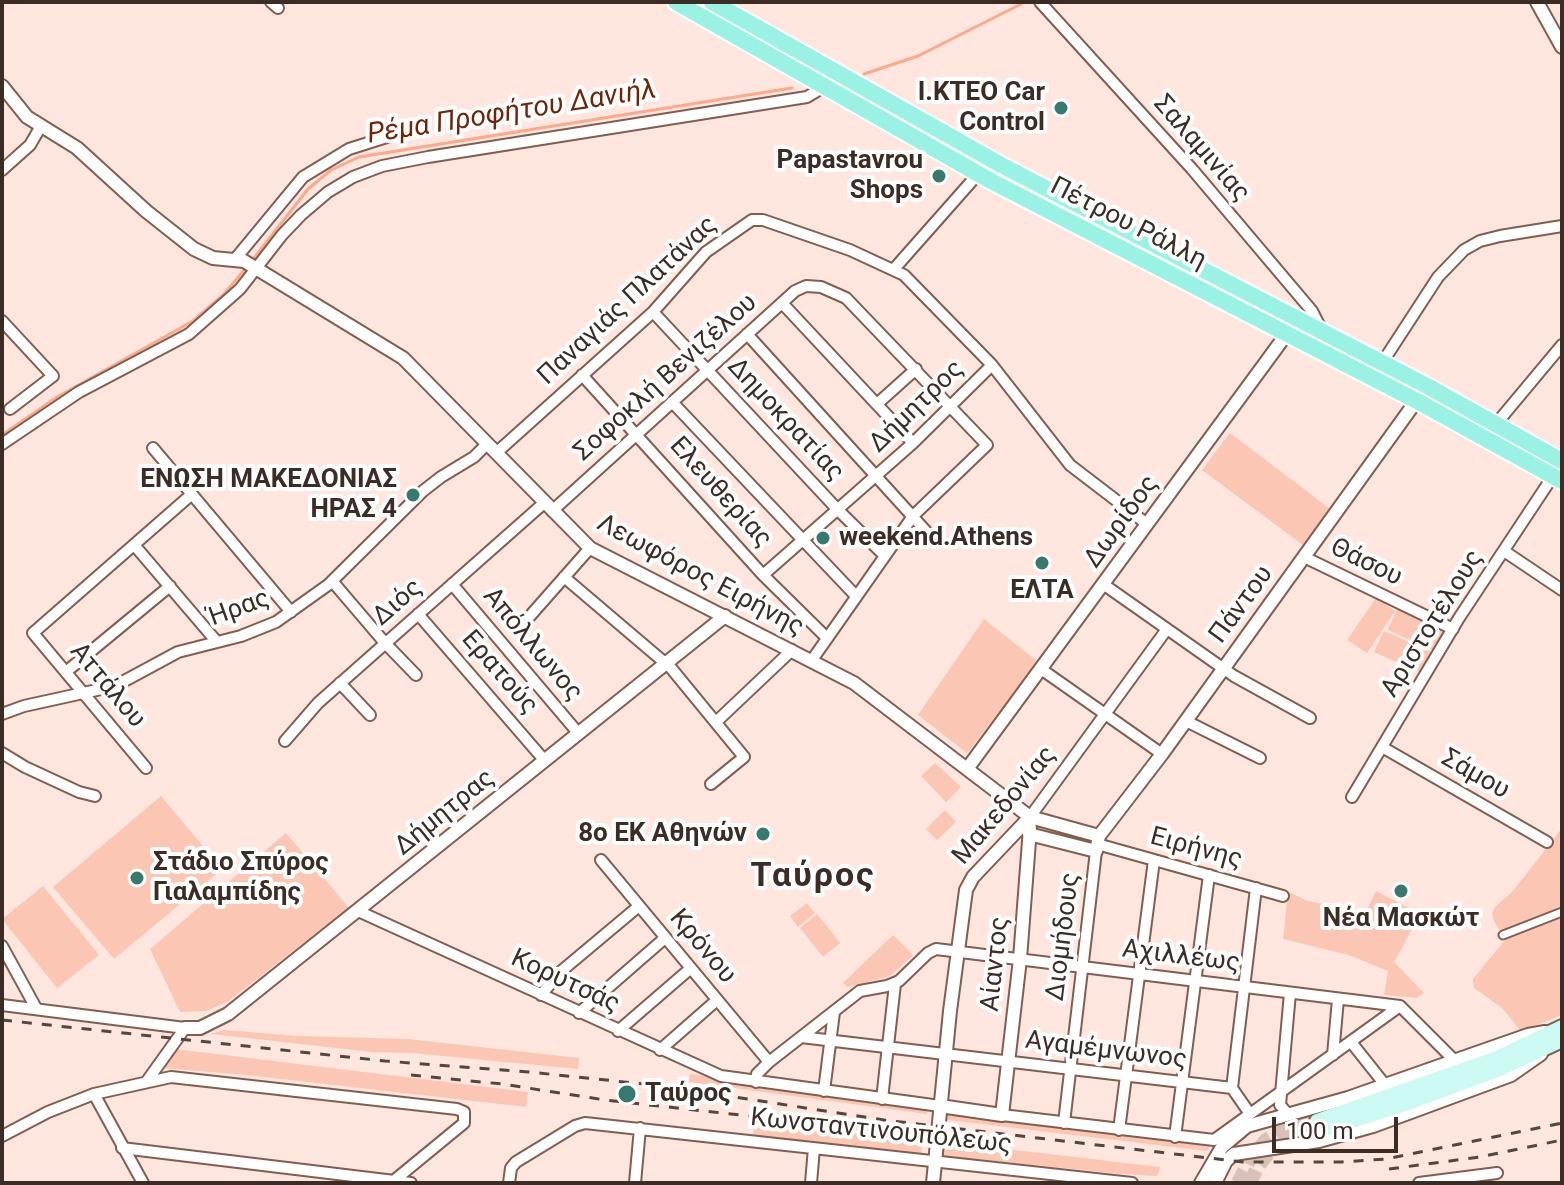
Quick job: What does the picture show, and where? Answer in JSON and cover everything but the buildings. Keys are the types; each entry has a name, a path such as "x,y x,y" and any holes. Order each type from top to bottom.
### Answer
{"main road":[{"name":"Πέτρου Ράλλη","path":"676,2 978,174 1417,401 1558,479"},
{"name":"Πέτρου Ράλλη","path":"712,2 989,159 1427,386 1562,461"},
{"path":"1319,1126 1408,1103 1500,1069 1558,1035"}],"street":[{"name":"Σαλαμινίας","path":"1040,2 1186,162 1314,313 1322,331"},
{"path":"1537,2 1562,47"},
{"path":"248,263 341,183 369,171 403,161 807,97 817,91 829,68"},
{"name":"Λεωφόρος Ειρήνης","path":"2,86 27,117 85,154 146,211 194,249 213,258 248,263 397,354 590,548 854,683 1030,817"},
{"path":"2,170 30,145 41,126"},
{"path":"2,444 79,392 189,334 227,302 303,177 349,149 390,136"},
{"path":"978,174 894,269 920,289 992,365 1070,465 1147,524"},
{"name":"Παναγιάς Πλατάνας","path":"492,448 653,312 700,259 752,220 769,221 796,229 894,269"},
{"path":"1382,363 1438,277 1464,250 1480,241 1500,236 1562,226"},
{"name":"Σοφοκλή Βενιζέλου","path":"548,507 637,434 795,291 813,286 846,298 916,369"},
{"name":"Δωρίδος","path":"967,769 1288,334 1301,306 1298,296"},
{"path":"782,303 913,443"},
{"name":"Δημοκρατίας","path":"653,312 885,556"},
{"path":"2,321 53,376 10,409"},
{"path":"747,334 933,539"},
{"path":"1496,424 1562,345"},
{"name":"Δήμητρος","path":"763,575 913,443 992,365"},
{"path":"812,660 913,516 987,445 916,369 877,404"},
{"name":"Ελευθερίας","path":"582,375 763,575 827,638"},
{"name":"Πάντου","path":"1097,844 1427,386"},
{"path":"672,402 856,596"},
{"path":"153,448 291,612"},
{"name":"Ήρας","path":"2,714 24,706 87,694 128,680 178,652 261,629 333,582 423,491 492,448"},
{"name":"Αριστοτέλους","path":"1352,797 1453,629 1504,551 1558,479"},
{"path":"192,494 135,546 217,642"},
{"name":"Διός","path":"285,741 340,683 452,584 548,507"},
{"name":"Αττάλου","path":"135,546 33,633 146,768"},
{"path":"530,616 590,548"},
{"path":"1504,551 1562,590"},
{"name":"Θάσου","path":"1304,557 1453,629"},
{"path":"564,577 666,663 744,757 711,784"},
{"path":"333,582 416,675"},
{"name":"Απόλλωνος","path":"452,584 579,734"},
{"path":"1103,584 1245,683 1310,718"},
{"path":"67,671 170,586"},
{"name":"Ερατούς","path":"418,614 545,761"},
{"name":"Δήμητρας","path":"185,1028 200,1028 228,1014 725,616"},
{"name":"Μακεδονίας","path":"933,1183 957,951 964,896 969,882 1030,817 1167,629"},
{"path":"716,722 792,650"},
{"path":"1041,669 1162,754"},
{"path":"340,683 370,715"},
{"path":"1186,721 1260,758"},
{"name":"Σάμου","path":"1382,747 1547,842"},
{"path":"2,753 65,786 95,796"},
{"name":"Αίαντος","path":"1002,1115 1020,959 1030,817"},
{"name":"Ειρήνης","path":"1030,817 1097,844 1283,896"},
{"name":"Ειρήνης","path":"1029,834 1097,844"},
{"name":"Διομήδους","path":"1064,1123 1097,844"},
{"name":"Κρόνου","path":"601,860 769,1062"},
{"path":"1119,1130 1154,860"},
{"path":"1175,1137 1209,875"},
{"path":"1256,888 1232,1088 1250,1114 1400,1006 1456,1062"},
{"path":"541,995 559,973 639,906"},
{"name":"Κορυτσάς","path":"358,911 660,1050 721,1076 756,1082"},
{"path":"1503,935 1562,912"},
{"path":"579,1013 665,938"},
{"path":"2,946 36,1008"},
{"path":"756,1082 757,1074 769,1062 860,991 895,984 931,951 957,951"},
{"name":"Αχιλλέως","path":"957,951 1400,1006"},
{"path":"618,1031 691,968"},
{"path":"882,1099 895,984"},
{"path":"1287,1113 1280,1105 1290,993"},
{"path":"1333,1055 1338,999"},
{"path":"660,1050 717,1000"},
{"path":"2,1005 185,1028 147,1081"},
{"path":"824,1091 834,1012"},
{"path":"1201,1183 1213,1159 1235,1134 1247,1126 1386,1086 1528,1035 1558,1035"},
{"path":"1215,1183 1226,1161 1234,1154 1319,1141 1373,1126 1511,1075 1558,1035"},
{"name":"Αγαμέμνωνος","path":"801,1037 1232,1088"},
{"path":"1351,1042 1386,1086"},
{"path":"2,1136 48,1112 94,1094 147,1081 185,1077 457,1109 466,1115 464,1123 392,1182"},
{"name":"Κωνσταντινουπόλεως","path":"756,1082 1212,1140 1250,1114"},
{"path":"94,1094 143,1183"},
{"name":"Κωνσταντινουπόλεως","path":"509,1183 512,1165 579,1123 934,1162 1055,1179 1132,1183"},
{"path":"635,1183 640,1128"},
{"path":"122,1148 411,1183"},
{"path":"811,1183 814,1148"},
{"path":"1423,1183 1497,1173"}],"shaded area":[{"path":"1230,433 1329,508 1303,545 1202,470"},
{"path":"1376,598 1395,611 1367,653 1347,640"},
{"path":"1397,609 1444,631 1435,651 1388,630"},
{"path":"984,619 1038,662 967,753 918,715"},
{"path":"1384,631 1431,652 1421,673 1374,652"},
{"path":"935,763 961,787 946,802 921,776"},
{"name":"Στάδιο Σπύρος Γιαλαμπίδης","path":"161,796 222,869 114,959 53,887"},
{"path":"945,810 956,822 937,840 926,829"},
{"path":"1562,828 1562,1015 1521,1031 1502,1008 1474,988 1473,979 1505,940 1494,921 1492,913 1495,907 1513,891"},
{"path":"286,833 349,908 227,1002 206,1011 180,1012 150,949"},
{"path":"43,886 99,955 57,988 2,919"},
{"path":"1376,891 1420,914 1394,962 1424,993 1417,998 1384,995 1388,971 1349,955 1283,939 1288,892 1308,901 1366,912"},
{"path":"807,903 815,913 798,927 790,916"},
{"path":"817,914 840,943 823,957 800,928"},
{"path":"893,935 913,955 890,976 848,987 843,983"},
{"path":"224,1030 408,1039 579,1058 578,1069 372,1052 211,1034"},
{"path":"175,1049 528,1092 526,1107 163,1068"},
{"path":"690,1074 928,1106 927,1114 689,1082"},
{"path":"941,1108 1211,1144 1207,1151 940,1119"},
{"path":"755,1121 923,1142 921,1153 753,1136"},
{"path":"938,1141 1160,1167 1157,1176 937,1155"}],"waterway":[{"name":"Ρέμα Προφήτου Δανιήλ","path":"864,74 918,56 1025,2"},
{"name":"Ρέμα Προφήτου Δανιήλ","path":"251,262 308,189 331,170 359,157 792,88"},
{"name":"Ρέμα Προφήτου Δανιήλ","path":"2,435 57,397 193,321 224,294 246,268"}],"tunnel":[{"path":"1238,1183 1250,1159 1266,1140 1317,1121"},
{"path":"1250,1183 1258,1166 1273,1148 1320,1131"}],"railway":[{"path":"2,1020 385,1061 663,1086 884,1120 1243,1162 1386,1159 1562,1123"},
{"path":"411,1075 875,1130"},
{"path":"1389,1169 1480,1157 1562,1140"}],"place":[{"name":"Ι.ΚΤΕΟ Car Control","path":"1061,108"},
{"name":"Papastavrou Shops","path":"939,176"},
{"name":"ΕΝΩΣΗ ΜΑΚΕΔΟΝΙΑΣ ΗΡΑΣ 4","path":"413,495"},
{"name":"weekend.Athens","path":"823,538"},
{"name":"ΕΛΤΑ","path":"1042,563"},
{"name":"8ο ΕΚ Αθηνών","path":"763,834"},
{"name":"Στάδιο Σπύρος Γιαλαμπίδης","path":"137,878"},
{"name":"Νέα Μασκώτ","path":"1401,891"},
{"name":"Ταύρος","path":"627,1094"}],"district":[{"name":"Ταύρος","path":"813,877"}]}
